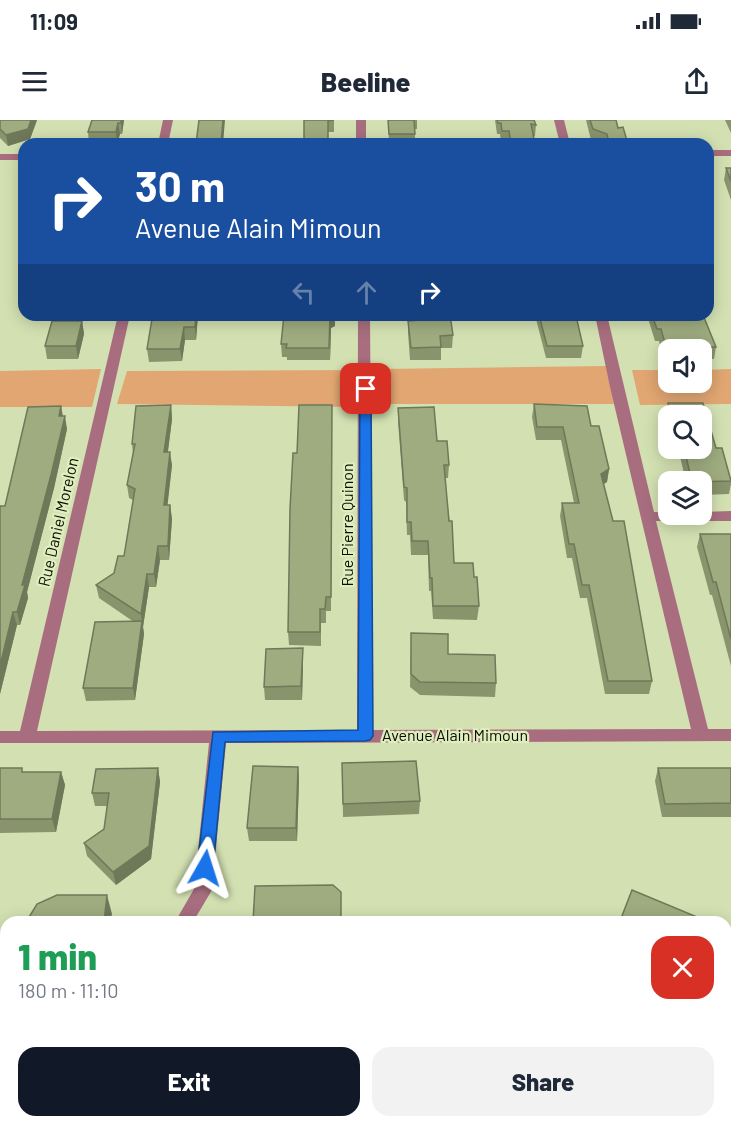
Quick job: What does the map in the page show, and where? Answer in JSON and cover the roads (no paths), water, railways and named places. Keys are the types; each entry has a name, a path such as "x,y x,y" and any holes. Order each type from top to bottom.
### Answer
{"street":[{"path":"164,138 168,120"},
{"path":"361,120 361,138"},
{"path":"559,120 564,138"},
{"path":"714,153 731,153"},
{"path":"0,157 18,157"},
{"name":"Rue Daniel Morelon","path":"27,737 123,321"},
{"name":"Rue Pierre Quinon","path":"364,321 365,736"},
{"path":"602,321 701,735"},
{"path":"648,517 731,516"},
{"name":"Avenue Alain Mimoun","path":"0,737 731,735"},
{"path":"188,916 203,890 218,736"}]}
